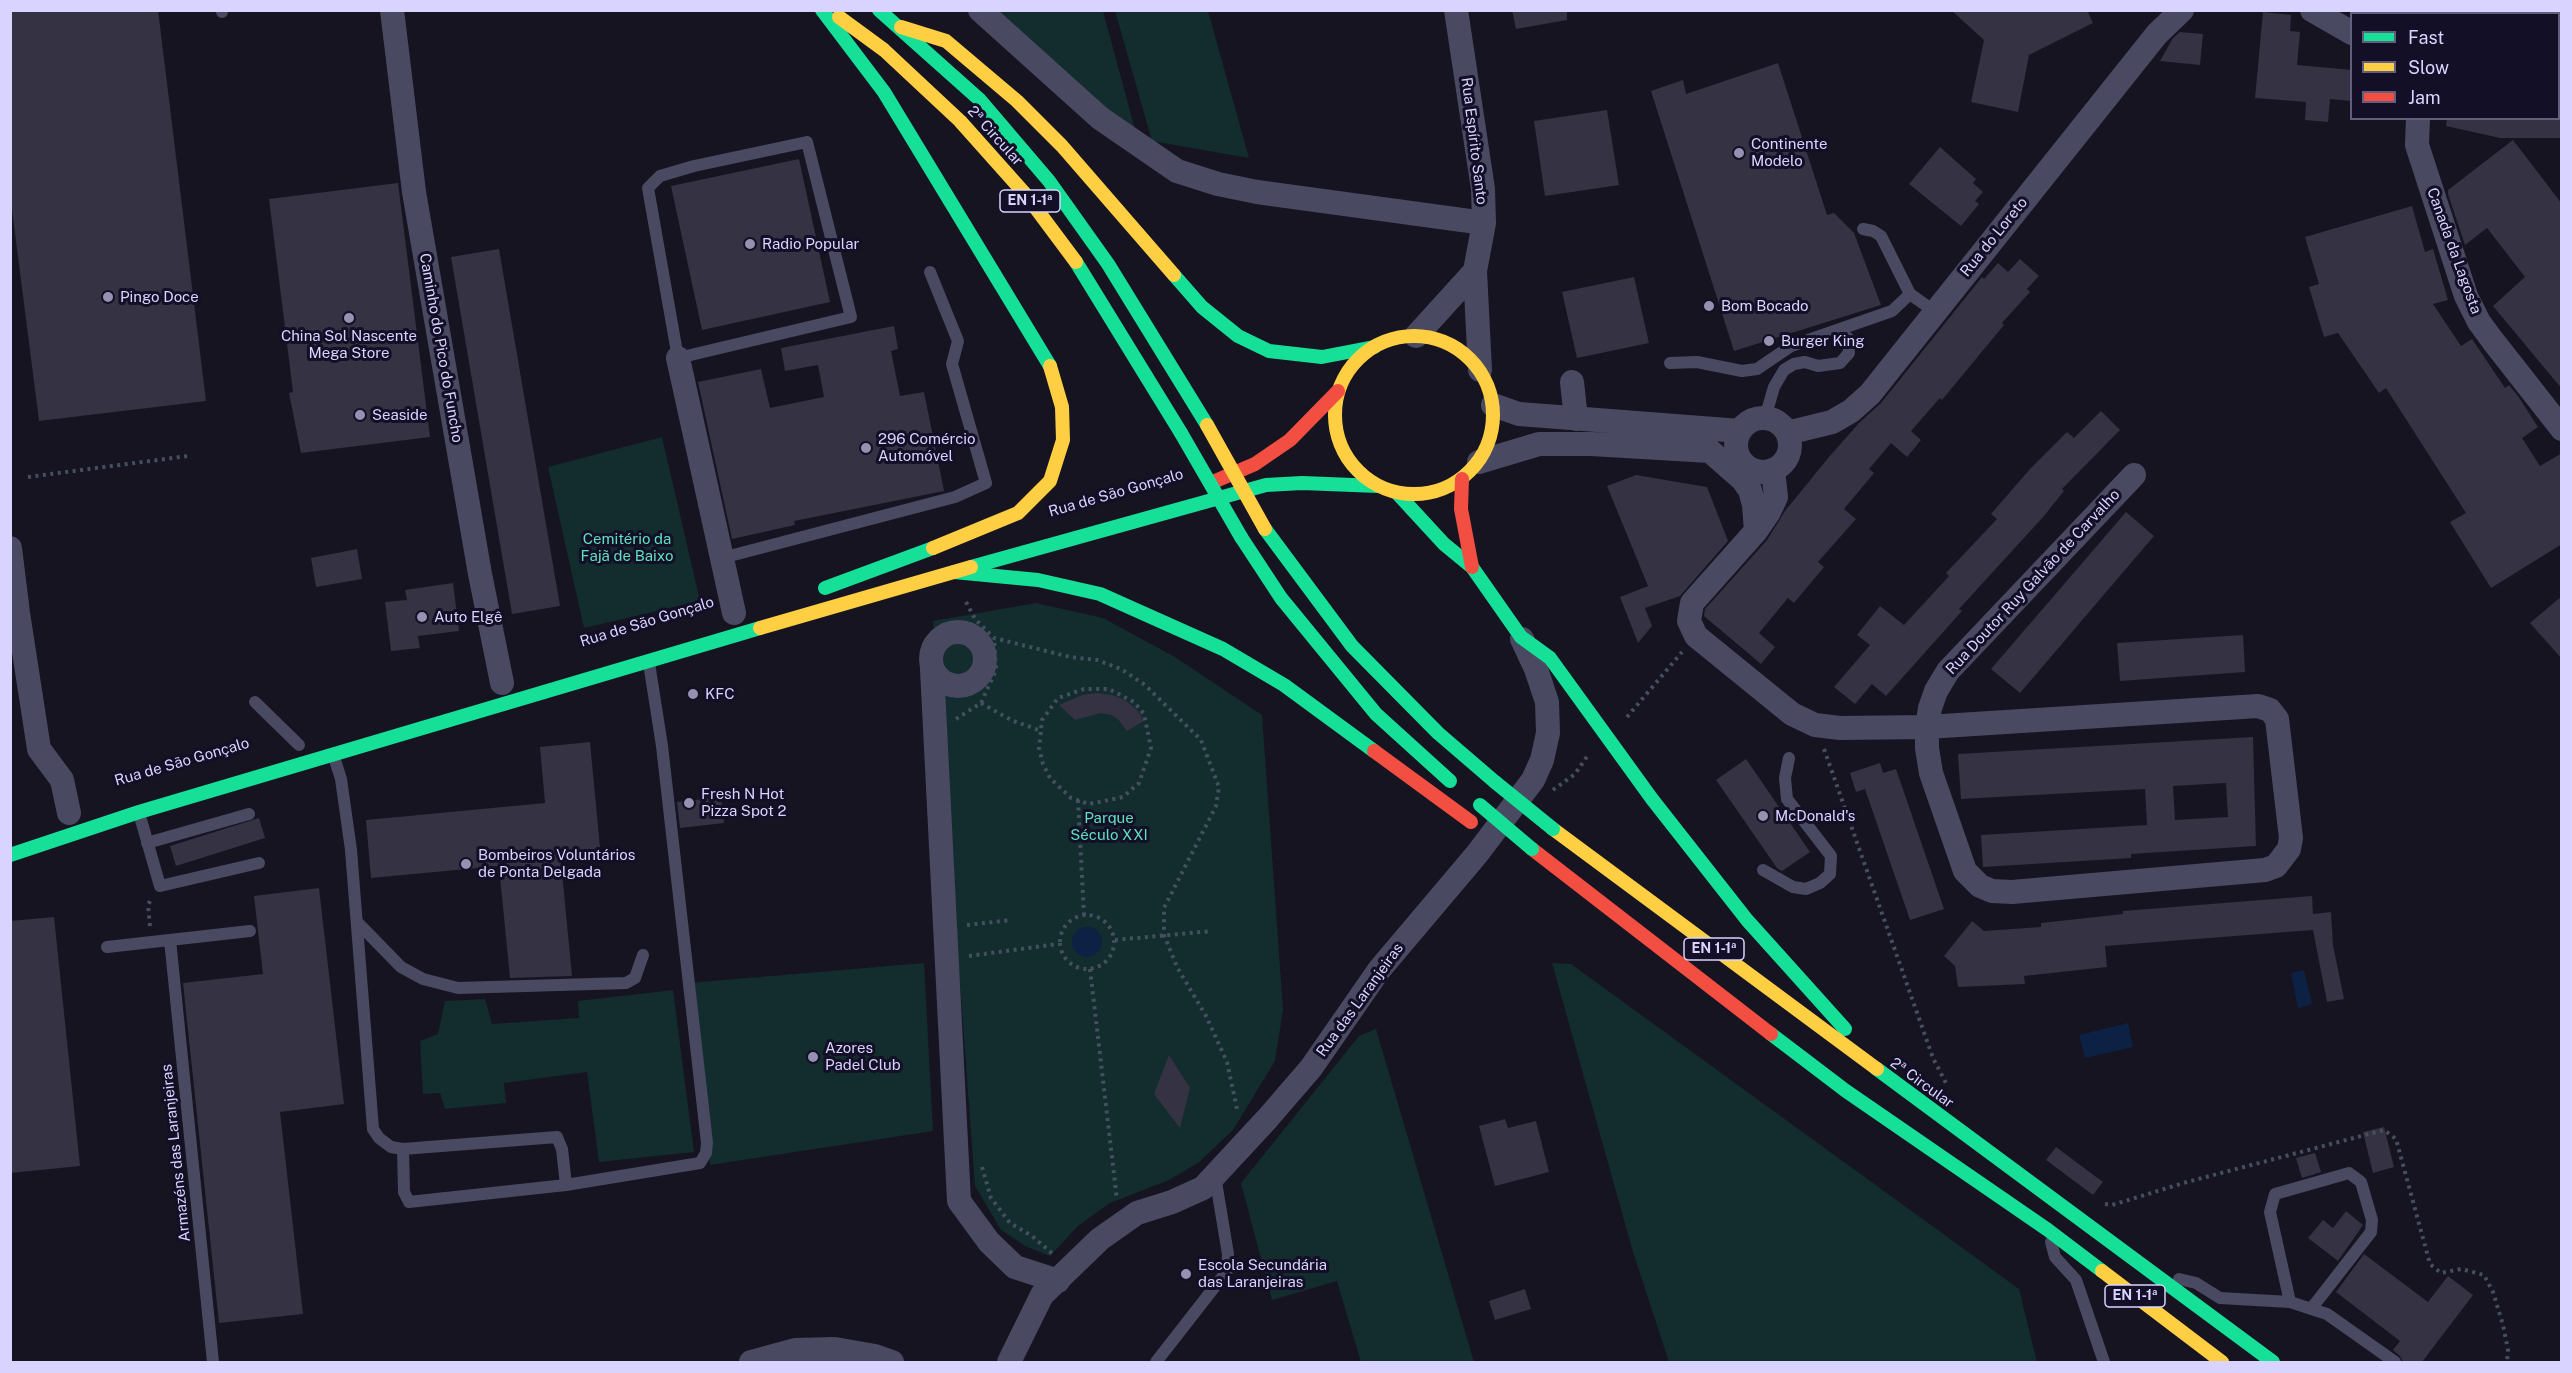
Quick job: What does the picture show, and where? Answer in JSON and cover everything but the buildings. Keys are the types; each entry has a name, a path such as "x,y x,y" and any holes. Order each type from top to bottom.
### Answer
{"main road":[{"path":"822,10 884,92 971,231 1048,361 1062,407 1063,440 1050,481 1018,513 929,550 819,590 961,552"},
{"name":"2ª Circular","path":"831,10 884,50 960,121 1026,195 1085,274 1241,537 1281,598 1376,714 1425,761 1533,849"},
{"name":"2ª Circular","path":"879,10 901,27 980,100 1050,181 1108,264 1207,425 1265,530 1352,646 1392,689 1438,733 1553,829 2273,1362"},
{"path":"901,27 946,41 1017,101 1062,146 1202,307 1238,336 1269,351 1301,356 1322,357 1374,347"},
{"path":"1416,336 1435,338 1452,345 1467,356 1480,370 1491,392 1493,405 1493,425 1488,444 1470,471 1442,490 1420,495 1397,493 1378,486 1360,474 1346,456 1337,436 1334,413 1338,391 1346,373 1358,358 1374,347 1394,338 1416,336"},
{"name":"Rua de São Gonçalo","path":"1196,487 1255,464 1290,440 1338,391"},
{"name":"Rua das Laranjeiras","path":"1470,471 1461,508 1472,567"},
{"path":"10,855 139,812 649,661 954,572 1266,485 1302,483 1378,486"},
{"name":"Rua das Laranjeiras","path":"1397,493 1444,544 1472,567 1521,637"},
{"path":"954,572 1038,580 1100,594 1223,649 1284,685 1471,822 1533,849"},
{"path":"1521,637 1550,658 1652,799 1739,910 1836,1017 1875,1069"},
{"name":"EN 1-1ª","path":"1533,849 1846,1091 2048,1230 2222,1362"}],"street":[{"name":"Caminho do Pico do Funcho","path":"392,10 414,192 480,574 502,683"},
{"path":"980,10 1100,117 1177,171 1218,184 1257,192 1484,223"},
{"name":"Rua Espírito Santo","path":"1456,10 1483,189 1484,223 1475,271 1480,370"},
{"name":"Rua do Loreto","path":"1787,433 1832,422 1851,411 1870,394 2157,34 2182,10"},
{"path":"2312,10 2350,32"},
{"name":"Canada da Lagosta","path":"2418,120 2417,146 2466,296 2493,341 2562,429"},
{"path":"1416,336 1475,271"},
{"path":"678,358 734,614"},
{"path":"1572,382 1576,419"},
{"path":"1493,405 1519,414 1738,440"},
{"path":"1470,471 1539,444 1591,444 1710,452 1738,440 1751,421 1765,418 1782,425 1787,433 1789,450 1781,465 1773,470 1765,471 1750,468 1738,456 1738,440"},
{"path":"1710,452 1743,480 1750,490 1756,531"},
{"path":"1773,470 1776,497 1756,531 1692,603 1689,621 1696,636 1792,714 1815,724 1840,728 1927,727 2265,708 2274,714 2279,727 2291,838 2289,849 2276,866 2265,870 2012,892 1992,891 1980,886 1965,871 1931,773 1926,748 1927,727"},
{"name":"Rua Doutor Ruy Galvão de Carvalho","path":"1927,727 1936,691 1948,671 2134,475"},
{"path":"10,548 14,614 39,749 62,780 69,813"},
{"path":"932,669 937,678 945,683 958,687 967,685 978,678 984,668 984,650 975,637 960,632 941,637 932,648 930,660 932,669 944,719 959,1200 989,1242 1015,1267 1065,1275"},
{"name":"Rua das Laranjeiras","path":"1009,1362 1042,1296 1100,1239 1137,1213 1172,1202 1203,1188 1215,1175 1311,1068 1379,970 1477,854 1533,780 1542,760 1548,733 1547,702 1536,669 1521,637"},
{"path":"944,719 958,687"},
{"path":"751,1362 795,1350 835,1349 875,1356 892,1362"}],"lane":[{"path":"807,142 851,317 678,358 648,188 660,177 694,166 807,142"},
{"path":"1863,229 1874,231 1881,236 1910,294 1934,311"},
{"path":"722,558 955,497 986,483 952,364 958,341 930,272"},
{"path":"1670,363 1697,362 1742,371 1757,369 1791,346 1892,310 1910,294"},
{"path":"1765,418 1774,387 1784,370 1794,364 1806,362 1818,366 1840,363 1849,353 1848,338"},
{"path":"403,1149 404,1192 410,1202 566,1185 700,1163 706,1153 663,746 649,661"},
{"path":"255,702 299,745"},
{"path":"334,756 341,779 358,923 373,1129 379,1138 391,1147 403,1149 557,1137 562,1149 566,1185"},
{"path":"1763,870 1793,887 1806,889 1830,874 1831,856 1786,799 1785,778 1788,758"},
{"path":"139,812 160,886 259,863"},
{"path":"147,843 249,814"},
{"path":"358,923 401,967 423,978 458,988 626,983 635,978 643,955"},
{"path":"107,946 250,931"},
{"name":"Armazéns das Laranjeiras","path":"170,940 213,1362"},
{"path":"2290,1302 2270,1212 2275,1194 2349,1173 2361,1182 2372,1220 2371,1232 2311,1309"},
{"path":"1156,1362 1227,1271 1228,1254 1215,1175"},
{"path":"2048,1230 2055,1257 2076,1280 2104,1362"},
{"path":"2156,1274 2196,1283 2220,1298 2290,1302 2327,1314 2395,1362"}],"path":[{"path":"28,477 188,456"},
{"path":"954,572 975,619 994,638 1070,657 1097,660 1121,669 1145,684 1201,740 1219,787 1218,797 1216,806 1164,908 1164,935 1177,967 1206,1016 1227,1062 1237,1109"},
{"path":"1627,717 1696,636"},
{"path":"944,719 981,703 996,670 994,638"},
{"path":"981,703 1011,720 1041,731 1039,748 1050,778 1071,798 1089,804 1123,797 1138,783 1151,748 1144,714 1134,702 1109,689 1084,688 1058,698 1042,720 1041,730"},
{"path":"1815,724 1933,1058 1950,1089"},
{"path":"1078,800 1084,915"},
{"path":"151,942 148,905 160,886"},
{"path":"1084,915 1100,917 1109,924 1115,940 1114,950 1106,963 1090,969 1071,966 1061,954 1058,944 1059,935 1067,922 1084,915"},
{"path":"964,936 964,925 1011,920"},
{"path":"1115,940 1212,931"},
{"path":"965,946 965,956 1058,944"},
{"path":"1090,969 1120,1225"},
{"path":"2094,1203 2112,1205 2187,1182 2384,1130 2396,1139 2430,1264 2441,1273 2461,1269 2484,1275 2493,1292 2503,1325 2508,1350 2507,1362"},
{"path":"980,1163 991,1198 1010,1223 1032,1236 1065,1275"}],"green space":[{"path":"994,11 1103,11 1137,137"},
{"path":"1115,11 1208,11 1249,158 1152,141"},
{"path":"2561,11 2561,44 2560,12 2464,12"},
{"name":"Cemitério da Fajã de Baixo","path":"662,437 700,601 584,628 548,467"},
{"name":"Parque Século XXI","path":"1036,603 1103,618 1175,657 1262,715 1283,1010 1275,1061 1233,1130 1198,1163 1169,1180 1110,1203 1078,1226 1050,1256 1025,1246 1001,1230 975,1186 933,621"},
{"name":"Azores Padel Club","path":"924,963 933,1131 710,1165 689,983"},
{"path":"1552,963 1571,964 2019,1289 2037,1362 1669,1362 1633,1252"},
{"path":"673,990 694,1152 599,1162 587,1072 504,1083 506,1103 445,1109 440,1093 423,1094 420,1041 438,1034 445,1001 485,999 492,1024 579,1018 578,1001"},
{"path":"1376,1029 1474,1362 1361,1362 1337,1281 1272,1300 1241,1183 1359,1036"}],"water":[{"path":"1087,927 1093,928 1101,936 1101,948 1093,956 1087,957 1081,956 1073,948 1072,942 1073,936 1081,928"},
{"path":"2304,970 2312,1004 2298,1008 2291,973"},
{"path":"2128,1023 2133,1047 2085,1058 2079,1035"}],"traffic: fast":[{"path":"822,10 884,92 1050,366"},
{"path":"879,10 980,100 1049,181 1108,264 1207,425"},
{"path":"1076,262 1181,433"},
{"path":"1174,275 1202,307 1238,336 1269,351 1322,357 1374,347"},
{"path":"1181,433 1241,537"},
{"path":"971,567 1266,485 1302,483 1378,486"},
{"path":"1397,493 1444,544 1472,567 1521,637"},
{"path":"1265,529 1352,646 1438,733 1495,782"},
{"path":"1241,537 1281,598 1376,714 1450,781"},
{"path":"825,588 933,548"},
{"path":"954,572 1038,580 1100,594 1223,649 1284,685 1374,751"},
{"path":"10,855 139,812 760,628"},
{"path":"1521,637 1550,658 1652,799 1747,920 1845,1029"},
{"path":"1495,782 1553,829"},
{"path":"1480,805 1532,849"},
{"path":"1771,1034 1846,1091 2048,1230 2102,1271"},
{"path":"1877,1069 2273,1362"}],"traffic: slow":[{"path":"839,17 884,50 960,121 1026,195 1076,262"},
{"path":"901,27 946,41 1017,101 1062,146 1174,275"},
{"path":"1414,336 1429,337 1444,342 1458,349 1470,359 1480,371 1487,385 1492,400 1493,415 1492,430 1487,445 1480,459 1470,471 1458,481 1444,488 1429,493 1414,494 1399,493 1384,488 1370,481 1358,471 1348,459 1341,445 1336,430 1335,415 1336,400 1341,385 1348,371 1358,359 1370,349 1384,342 1399,337 1414,336"},
{"path":"933,548 1018,513 1050,481 1063,440 1062,407 1050,366"},
{"path":"1207,425 1265,529"},
{"path":"760,628 971,567"},
{"path":"1553,829 1877,1069"},
{"path":"2102,1271 2222,1362"}],"traffic: jam":[{"path":"1213,482 1255,464 1290,440 1338,391"},
{"path":"1462,479 1461,509 1472,567"},
{"path":"1374,751 1471,822"},
{"path":"1532,849 1771,1034"}],"place":[{"name":"Continente Modelo","path":"1739,153"},
{"name":"Radio Popular","path":"750,244"},
{"name":"Pingo Doce","path":"108,297"},
{"name":"Bom Bocado","path":"1709,306"},
{"name":"China Sol Nascente Mega Store","path":"349,318"},
{"name":"Burger King","path":"1769,341"},
{"name":"Seaside","path":"360,415"},
{"name":"296 Comércio Automóvel","path":"866,448"},
{"name":"Auto Elgê","path":"422,617"},
{"name":"KFC","path":"693,694"},
{"name":"Fresh N Hot Pizza Spot 2","path":"689,803"},
{"name":"McDonald's","path":"1763,816"},
{"name":"Bombeiros Voluntários de Ponta Delgada","path":"466,864"},
{"name":"Azores Padel Club","path":"813,1057"},
{"name":"Escola Secundária das Laranjeiras","path":"1186,1274"}]}
